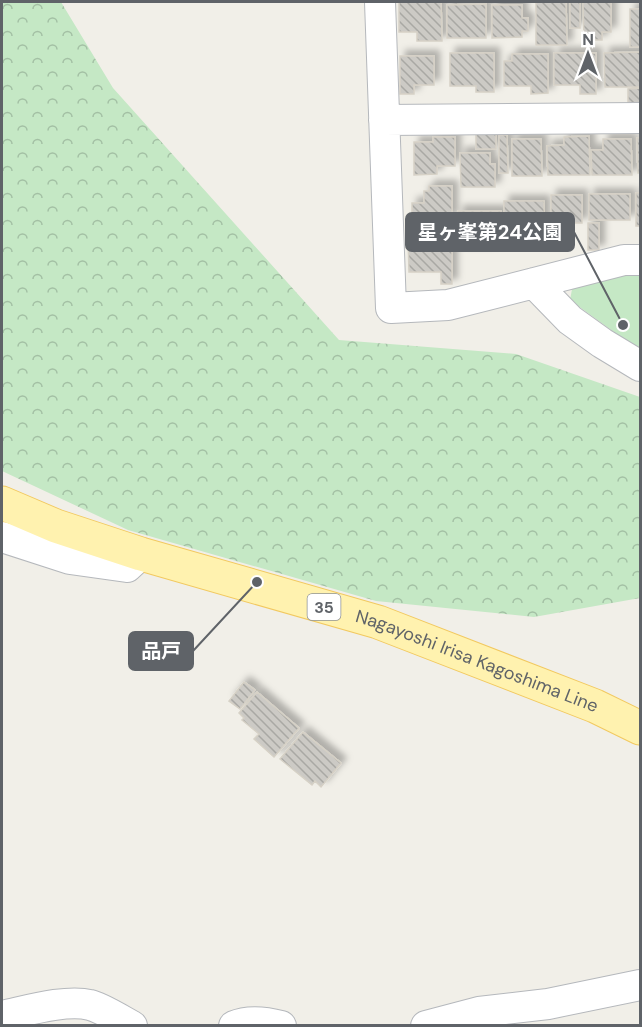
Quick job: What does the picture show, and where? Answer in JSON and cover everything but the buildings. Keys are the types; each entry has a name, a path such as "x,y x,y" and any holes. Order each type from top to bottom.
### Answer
{"main road":[{"name":"Nagayoshi Irisa Kagoshima Line","path":"2,502 56,526 141,554 378,622 595,706 640,728"}],"street":[{"path":"380,2 391,308 448,305 624,260 640,260"},
{"path":"384,120 640,118"},
{"path":"534,283 570,320 640,366"},
{"path":"2,537 70,559 127,567 141,554"},
{"path":"426,1026 479,1012 548,1004 640,985"},
{"path":"2,1016 53,1005 91,1005 132,1026"},
{"path":"234,1026 242,1022 270,1022 281,1026"}],"green space":[{"path":"2,2 61,2 113,88 339,340 516,354 640,397 640,598 534,617 376,601 128,530 2,471"},
{"path":"625,273 640,273 640,351 570,300 573,284"}],"place":[{"name":"星ヶ峯第24公園","path":"623,325"},
{"name":"品戸","path":"257,582"}]}
